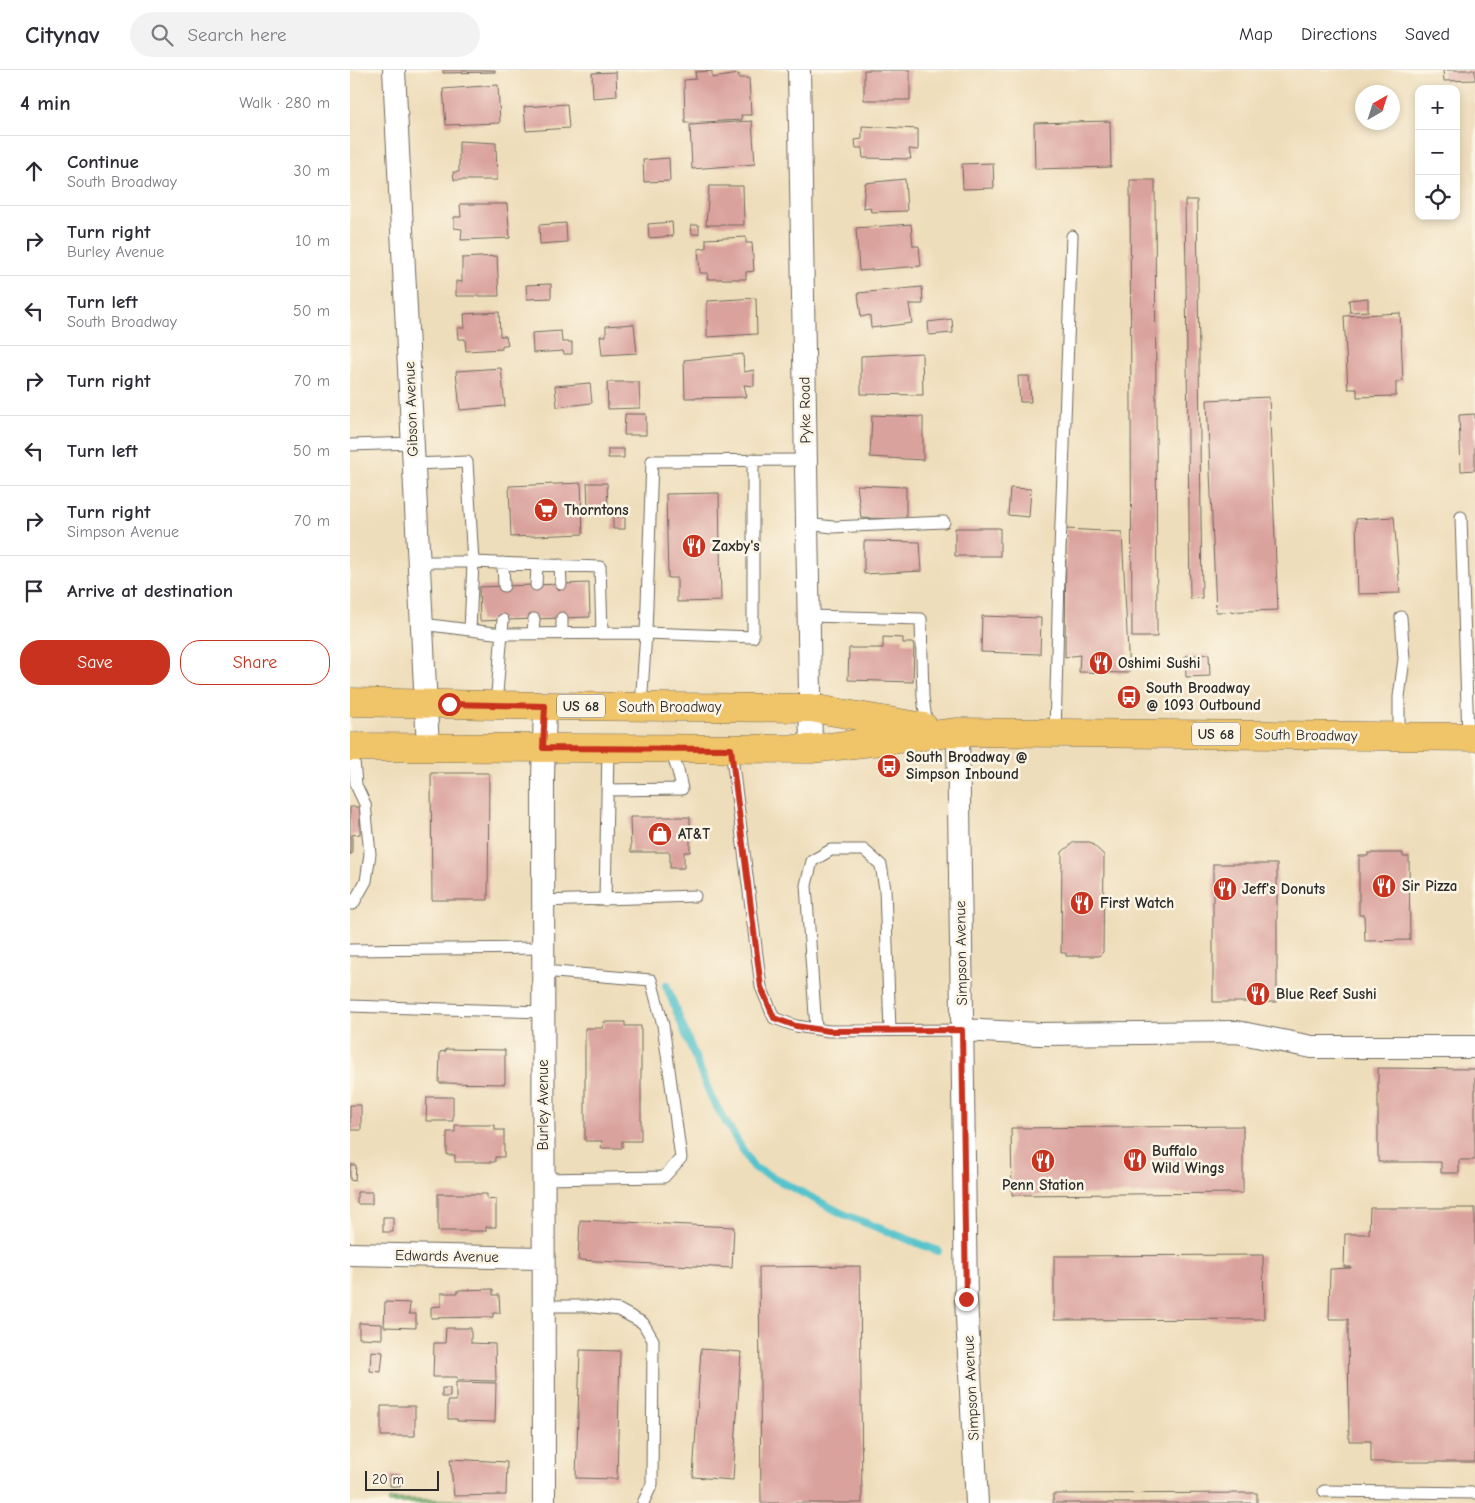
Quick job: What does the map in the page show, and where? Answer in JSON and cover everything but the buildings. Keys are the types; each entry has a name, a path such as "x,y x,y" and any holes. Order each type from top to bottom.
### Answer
{"main road":[{"name":"South Broadway","path":"350,702 811,708 927,731 958,732 1472,737"},
{"name":"South Broadway","path":"352,747 811,749 927,731"}],"street":[{"name":"Gibson Avenue","path":"394,70 428,747"},
{"name":"Pyke Road","path":"799,70 811,749"},
{"name":"Burley Avenue","path":"544,1503 543,748 545,706"},
{"name":"Simpson Avenue","path":"958,732 966,1299 977,1503"},
{"path":"962,1030 1039,1034 1237,1032 1312,1047 1475,1047"},
{"name":"Edwards Avenue","path":"350,1254 543,1258"}],"lane":[{"path":"1055,733 1072,236"},
{"path":"350,445 467,462 472,562 470,630"},
{"path":"422,624 502,634 646,633 753,637 752,459"},
{"path":"641,706 646,633 652,460 806,460"},
{"path":"1461,517 1472,737"},
{"path":"807,524 833,527 944,522"},
{"path":"419,562 600,567 602,633"},
{"path":"503,563 504,586"},
{"path":"536,585 537,564"},
{"path":"560,565 561,584"},
{"path":"809,616 921,619 923,696 927,731"},
{"path":"1399,736 1399,697 1404,659 1401,617"},
{"path":"562,618 562,633"},
{"path":"533,634 534,619"},
{"path":"496,705 503,620"},
{"path":"350,904 353,904 366,881 370,854 365,804 356,785 352,747"},
{"path":"605,900 608,748"},
{"path":"607,790 682,789 670,748"},
{"path":"731,749 761,987 774,1018 796,1026 829,1031 962,1030"},
{"path":"816,1029 806,885 812,861 831,850 864,850 881,865 885,889 890,1031"},
{"path":"543,901 695,896"},
{"path":"350,950 543,948"},
{"path":"543,971 650,980 663,1025 681,1158 664,1177 543,1179"},
{"path":"350,1006 543,1012"},
{"path":"543,1306 585,1306 619,1310 643,1323 653,1340 652,1484 643,1503"},
{"path":"1324,1491 1475,1494"}],"green space":[{"path":"389,1499 521,1500 521,1503 388,1503"},
{"path":"393,1500 435,1500 435,1503 393,1503"}],"waterway":[{"path":"666,985 712,1099 753,1167 843,1214 938,1251"}],"place":[{"name":"Thorntons","path":"546,510"},
{"name":"Zaxby's","path":"694,546"},
{"name":"Oshimi Sushi","path":"1101,663"},
{"name":"South Broadway @ 1093 Outbound","path":"1129,697"},
{"name":"South Broadway @ Simpson Inbound","path":"889,766"},
{"name":"AT&T","path":"660,834"},
{"name":"Sir Pizza","path":"1384,886"},
{"name":"Jeff's Donuts","path":"1225,889"},
{"name":"First Watch","path":"1082,903"},
{"name":"Blue Reef Sushi","path":"1258,994"},
{"name":"Buffalo Wild Wings","path":"1135,1160"},
{"name":"Penn Station","path":"1043,1161"}],"route":[{"path":"449,704 545,706 543,748 731,749 761,987 774,1018 796,1026 829,1031 962,1030 966,1299"}]}
